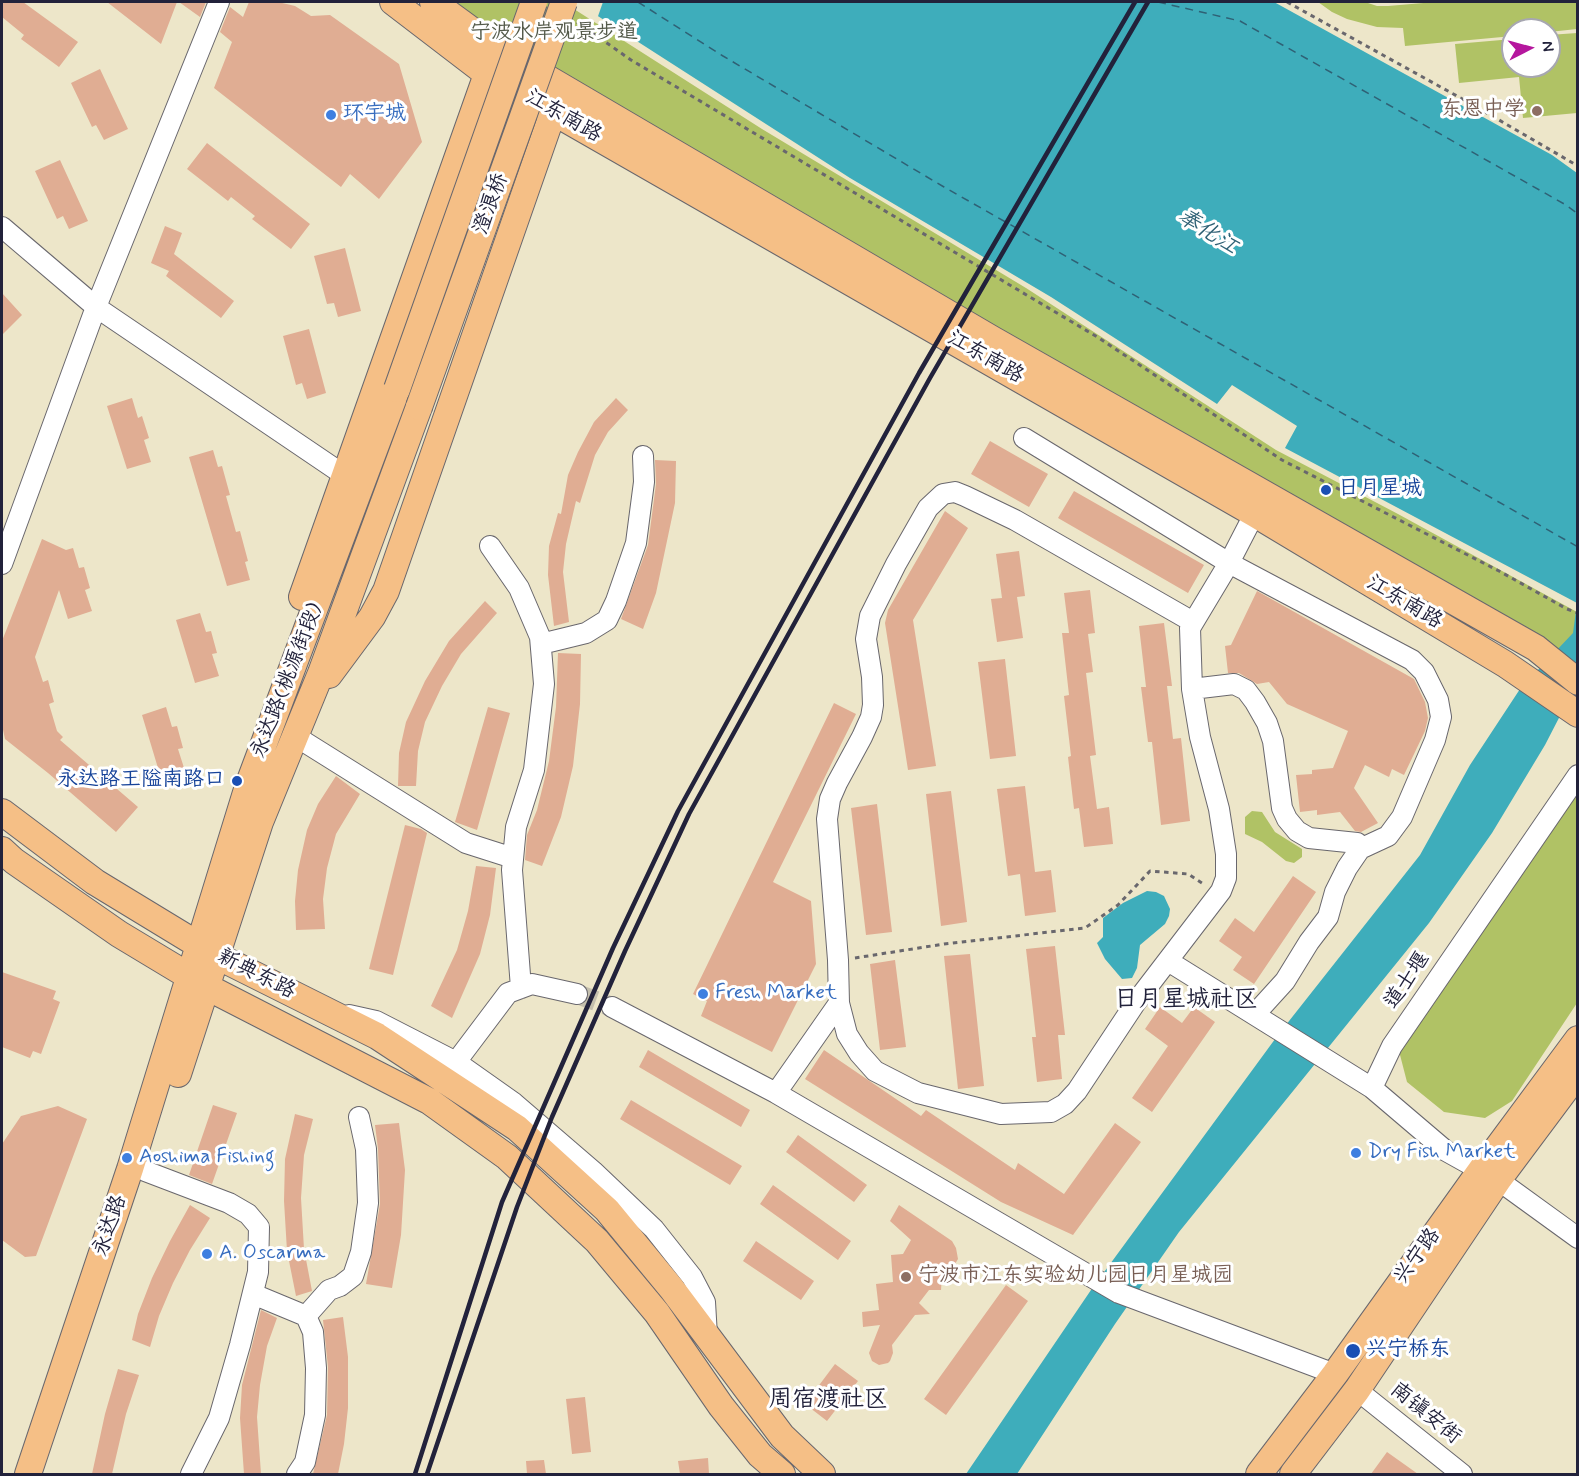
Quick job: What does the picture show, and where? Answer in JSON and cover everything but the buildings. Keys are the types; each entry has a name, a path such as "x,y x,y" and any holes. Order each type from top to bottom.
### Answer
{"main road":[{"name":"江东南路","path":"393,2 487,74 1261,503 1536,648 1578,682"},
{"name":"江东南路","path":"432,2 496,48 992,339 1261,503 1578,714"},
{"name":"澄浪桥","path":"397,390 534,2"},
{"name":"澄浪桥","path":"419,407 570,11"},
{"path":"265,742 306,582 496,48"},
{"path":"310,701 372,617 386,591 562,87"},
{"name":"永达路(桃源街段)","path":"198,981 248,786 397,390"},
{"name":"永达路(桃源街段)","path":"207,950 310,701 419,407"},
{"name":"新典东路","path":"2,812 95,882 207,950 377,1036 517,1128 607,1210 672,1289 782,1436 822,1474"},
{"name":"新典东路","path":"6,856 119,934 198,981 429,1101 507,1157 597,1241 657,1313 721,1406 760,1455 782,1474"},
{"name":"永达路","path":"41,1474 145,1171 198,981"},
{"name":"永达路","path":"28,1474 130,1169 198,981"},
{"name":"兴宁路","path":"1293,1474 1357,1390 1489,1175 1578,1039"},
{"name":"兴宁路","path":"1259,1474 1489,1175 1578,1073"}],"street":[{"path":"2,564 96,307 219,2"},
{"path":"2,226 96,307 344,475"},
{"path":"1024,438 1229,563 1412,660 1424,672 1438,700 1441,717 1435,740 1402,817 1388,836 1360,849 1335,892 1328,917 1309,942 1285,981 1255,1014"},
{"path":"541,644 586,633 607,620 636,543 644,482 643,456"},
{"path":"1193,622 1015,520 965,496 955,492 943,494 928,508 870,616 866,639 872,677 871,717 830,799 827,819 838,960 839,1003 847,1034 859,1053 875,1071 918,1093 1001,1114 1052,1112 1065,1104 1077,1091 1136,1002 1213,903 1226,878 1226,854 1219,809 1200,737 1192,689 1190,628 1229,563 1261,503"},
{"path":"490,546 519,588 540,637 544,684 534,770 516,826 512,870 521,988"},
{"path":"1192,689 1234,684 1246,690 1267,723 1273,741 1282,808 1287,819 1297,831 1309,838 1357,843 1360,849"},
{"path":"295,736 466,843 513,858"},
{"name":"道士堰","path":"1372,1088 1392,1046 1578,776"},
{"path":"1168,961 1372,1088 1446,1151 1489,1175 1578,1238"},
{"path":"456,1062 508,993 532,984 577,994"},
{"path":"776,1093 839,1003"},
{"path":"612,1007 776,1093 1119,1293 1335,1374"},
{"path":"324,1010 376,1020 456,1062 514,1103 593,1171 654,1229 692,1277 705,1302 707,1336"},
{"path":"306,1316 329,1290 340,1286 353,1276 361,1252 368,1203 366,1149 359,1117"},
{"path":"145,1171 229,1203 248,1214 258,1227 258,1272 253,1294 219,1418 191,1474"},
{"path":"253,1294 306,1316 313,1332 316,1368 315,1415 305,1462 297,1474"},
{"name":"南镇安街","path":"1357,1390 1462,1474"}],"path":[{"path":"1287,2 1578,166"},
{"path":"570,11 631,60 1099,338 1282,460 1578,613"},
{"path":"838,960 944,944 1085,928 1118,905 1150,871 1188,874 1202,883 1213,903"}],"green space":[{"name":"宁波水岸观景步道","path":"452,2 563,2 762,129 1026,288 1276,450 1577,612 1577,667 501,39"},
{"path":"1318,2 1365,2 1377,6 1388,6 1435,2 1577,2 1577,29 1561,31 1561,18 1501,18 1501,37 1405,46 1403,28 1377,27 1347,19"},
{"path":"1577,33 1577,113 1523,118 1519,78 1561,78 1561,34"},
{"path":"1501,40 1501,78 1509,78 1459,83 1455,44"},
{"path":"1577,770 1577,1003 1512,1101 1485,1118 1444,1112 1407,1082 1399,1051"},
{"path":"1252,811 1262,812 1275,832 1302,849 1302,857 1294,863 1286,861 1262,842 1245,834 1245,817"}],"water":[{"name":"奉化江","path":"576,2 1274,2 1552,155 1577,173 1577,603 1285,448 1297,426 1232,385 1217,404 1051,297 850,178"},
{"path":"1577,603 1577,683 1545,745 1492,833 1429,923 1179,1232 1115,1324 1017,1474 966,1474 1091,1290 1278,1035 1420,855 1470,765 1520,689 1573,633"},
{"path":"1147,891 1164,896 1170,909 1169,916 1165,924 1140,945 1137,968 1132,978 1122,979 1105,959 1097,943 1103,937 1103,918 1123,903"}],"pier":[{"path":"573,2 603,2 597,19"}],"ferry route":[{"path":"638,2 723,56 944,187 1578,547"},
{"path":"1158,2 1240,21 1566,205 1578,214"}],"tunnel":[{"path":"577,994 612,1007"}],"railway":[{"path":"415,1474 502,1202 613,948 678,811 919,373 1135,2"},
{"path":"427,1474 517,1207 552,1117 625,951 689,814 930,378 1148,2"}],"place":[{"name":"东恩中学","path":"1537,111"},
{"name":"环宇城","path":"331,115"},
{"name":"日月星城","path":"1326,490"},
{"name":"永达路王隘南路口","path":"237,781"},
{"name":"Fresh Market","path":"703,994"},
{"name":"Dry Fish Market","path":"1356,1153"},
{"name":"Aoshima Fishing","path":"127,1158"},
{"name":"A. Oscarma","path":"207,1254"},
{"name":"宁波市江东实验幼儿园日月星城园","path":"906,1277"},
{"name":"兴宁桥东","path":"1353,1351"}],"district":[{"name":"日月星城社区","path":"1186,1001"},
{"name":"周宿渡社区","path":"828,1401"}]}
